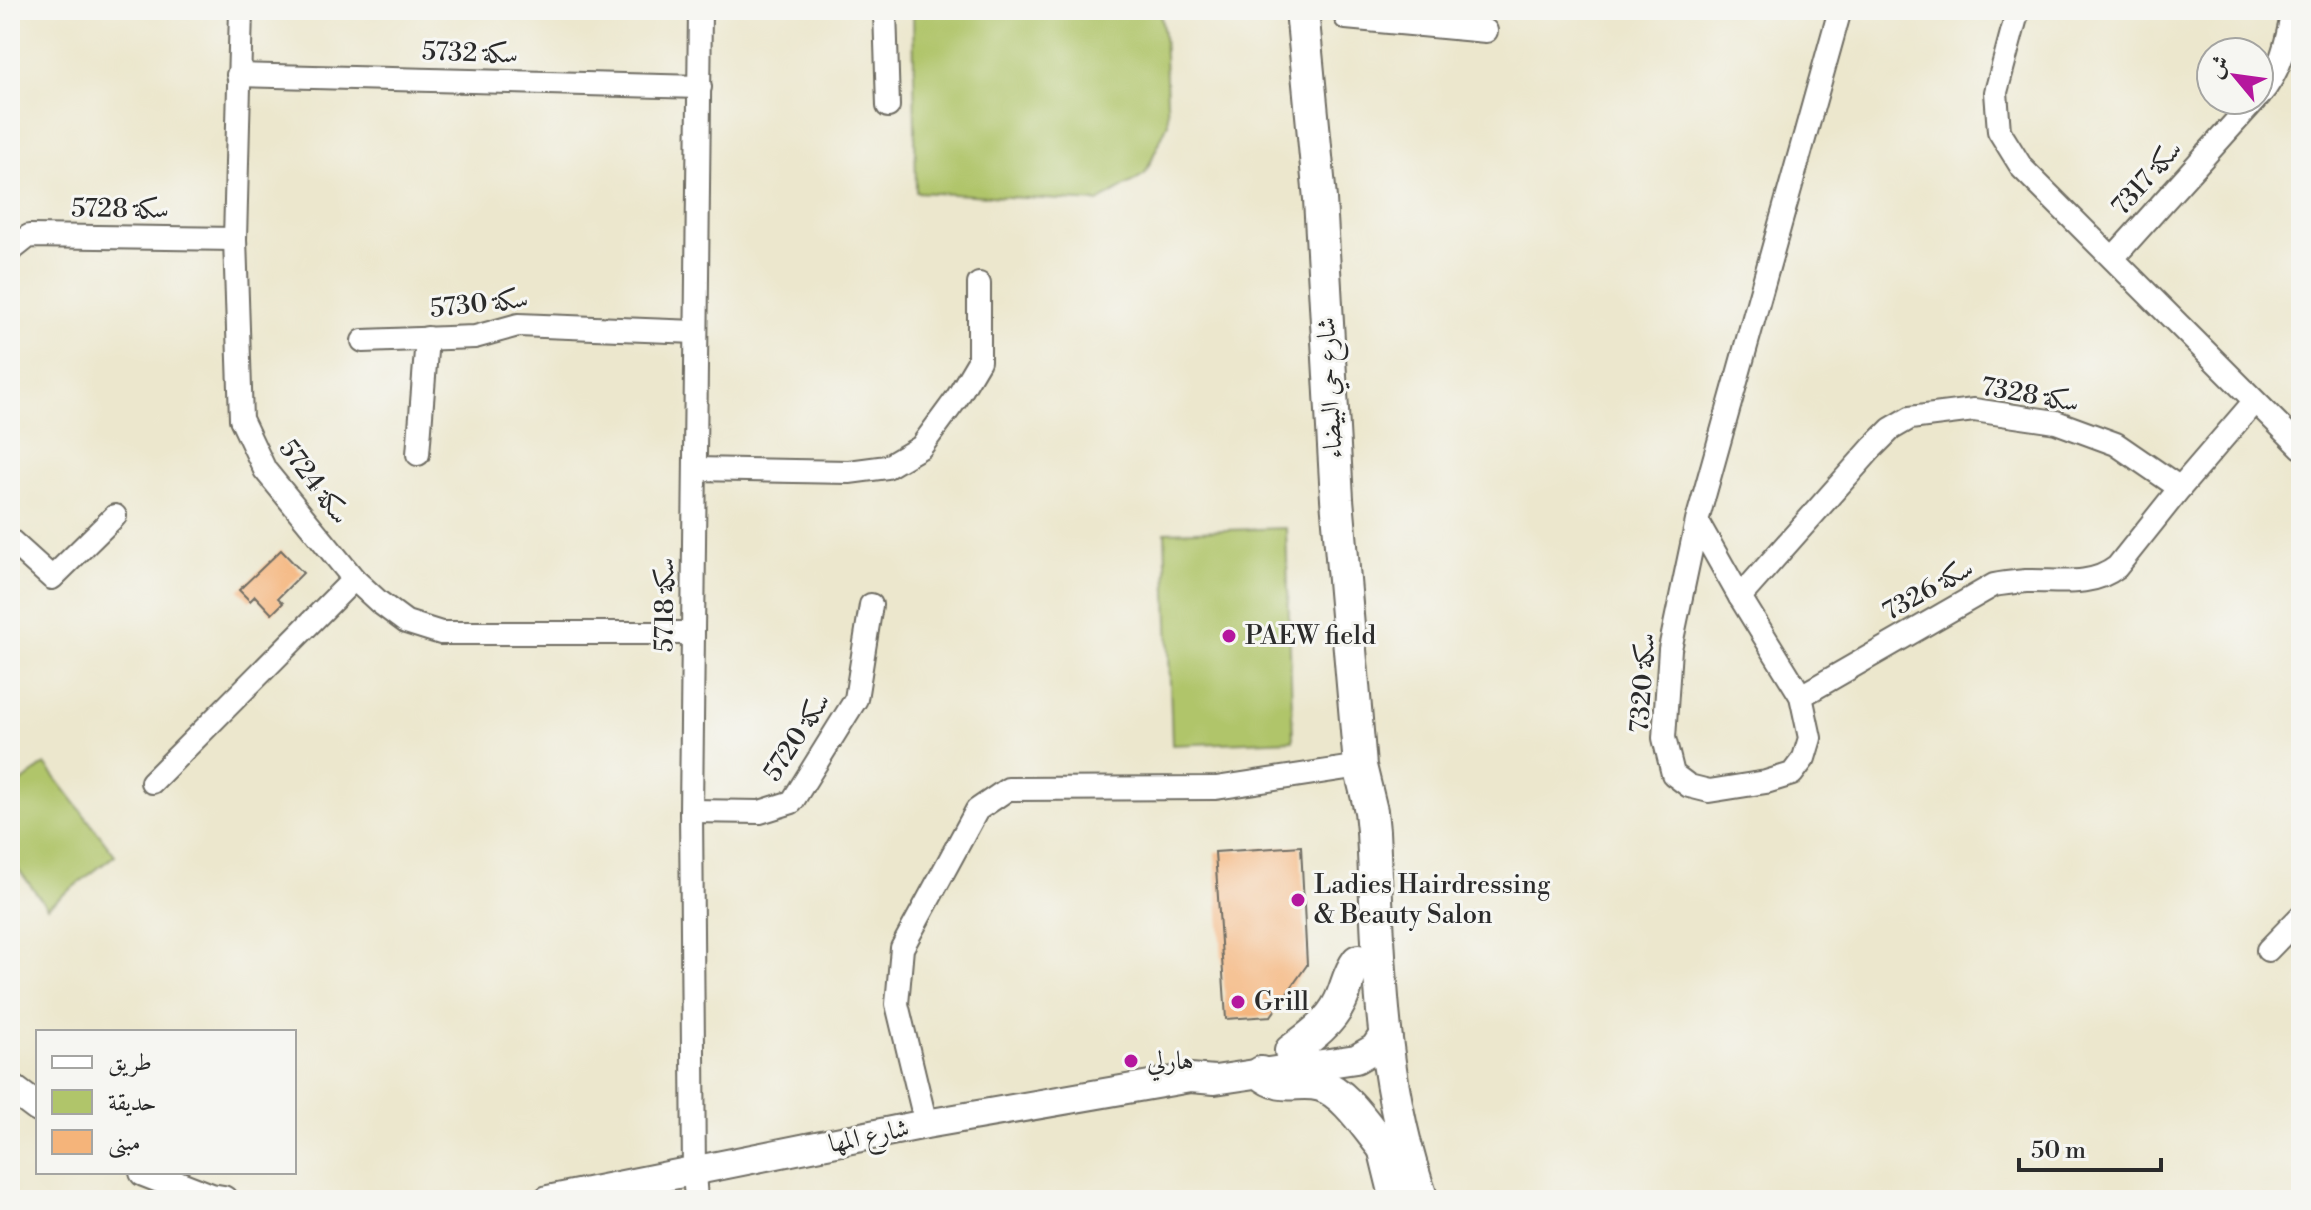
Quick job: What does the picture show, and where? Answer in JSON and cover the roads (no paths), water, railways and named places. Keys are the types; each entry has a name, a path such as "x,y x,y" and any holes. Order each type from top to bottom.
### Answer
{"main road":[{"name":"شارع حي البيضاء","path":"1302,10 1320,199 1337,499 1360,766"},
{"path":"1360,766 1354,828 1358,961 1376,1049 1422,1200"},
{"path":"1360,766 1373,831 1375,1110 1397,1200"},
{"path":"1291,1051 1334,1013 1358,961"},
{"path":"1261,1073 1286,1085 1311,1083 1333,1090 1384,1148"}],"street":[{"name":"سكة 5724","path":"241,10 235,239 241,419 265,470 354,579 406,622 441,633 692,633"},
{"name":"سكة 5718","path":"695,1186 691,811 700,10"},
{"path":"885,10 888,106"},
{"path":"1346,10 1346,18 1406,17 1486,31"},
{"name":"سكة 7320","path":"1697,521 1801,696 1810,738 1804,758 1792,774 1766,782 1709,791 1689,786 1673,774 1664,738 1668,663 1697,521 1840,10"},
{"path":"2018,10 1996,92 1999,131 2022,168 2301,447"},
{"name":"سكة 7317","path":"2275,73 2286,51 2293,10"},
{"name":"سكة 5732","path":"238,75 700,87"},
{"name":"سكة 7317","path":"2113,258 2241,116"},
{"name":"سكة 5728","path":"10,251 29,236 235,239"},
{"path":"695,469 849,472 887,467 921,447 957,398 979,361 979,284"},
{"name":"سكة 5730","path":"363,341 475,337 518,325 696,332"},
{"path":"418,454 427,338"},
{"name":"سكة 7326","path":"1801,696 1994,585 2025,581 2068,583 2104,577 2117,567 2254,402"},
{"name":"سكة 7328","path":"1740,597 1872,448 1891,429 1910,418 1974,410 2056,422 2116,444 2180,488"},
{"path":"10,540 52,578 115,516"},
{"path":"152,782 354,579"},
{"name":"سكة 5720","path":"691,811 760,812 792,802 856,699 871,605"},
{"path":"926,1124 897,1004 902,948 977,810 1008,789 1216,788 1360,766"},
{"path":"2268,950 2301,916"},
{"name":"شارع المها","path":"548,1200 695,1186 926,1124 1190,1078 1227,1063 1349,1040 1376,1049"},
{"name":"شارع المها","path":"1190,1078 1215,1080 1356,1059 1376,1049"},
{"path":"10,1087 36,1106"},
{"path":"149,1174 223,1200"}],"place":[{"name":"PAEW field","path":"1229,636"},
{"name":"Ladies Hairdressing & Beauty Salon","path":"1298,900"},
{"name":"Grill","path":"1238,1002"},
{"name":"هارلي","path":"1131,1061"}]}
